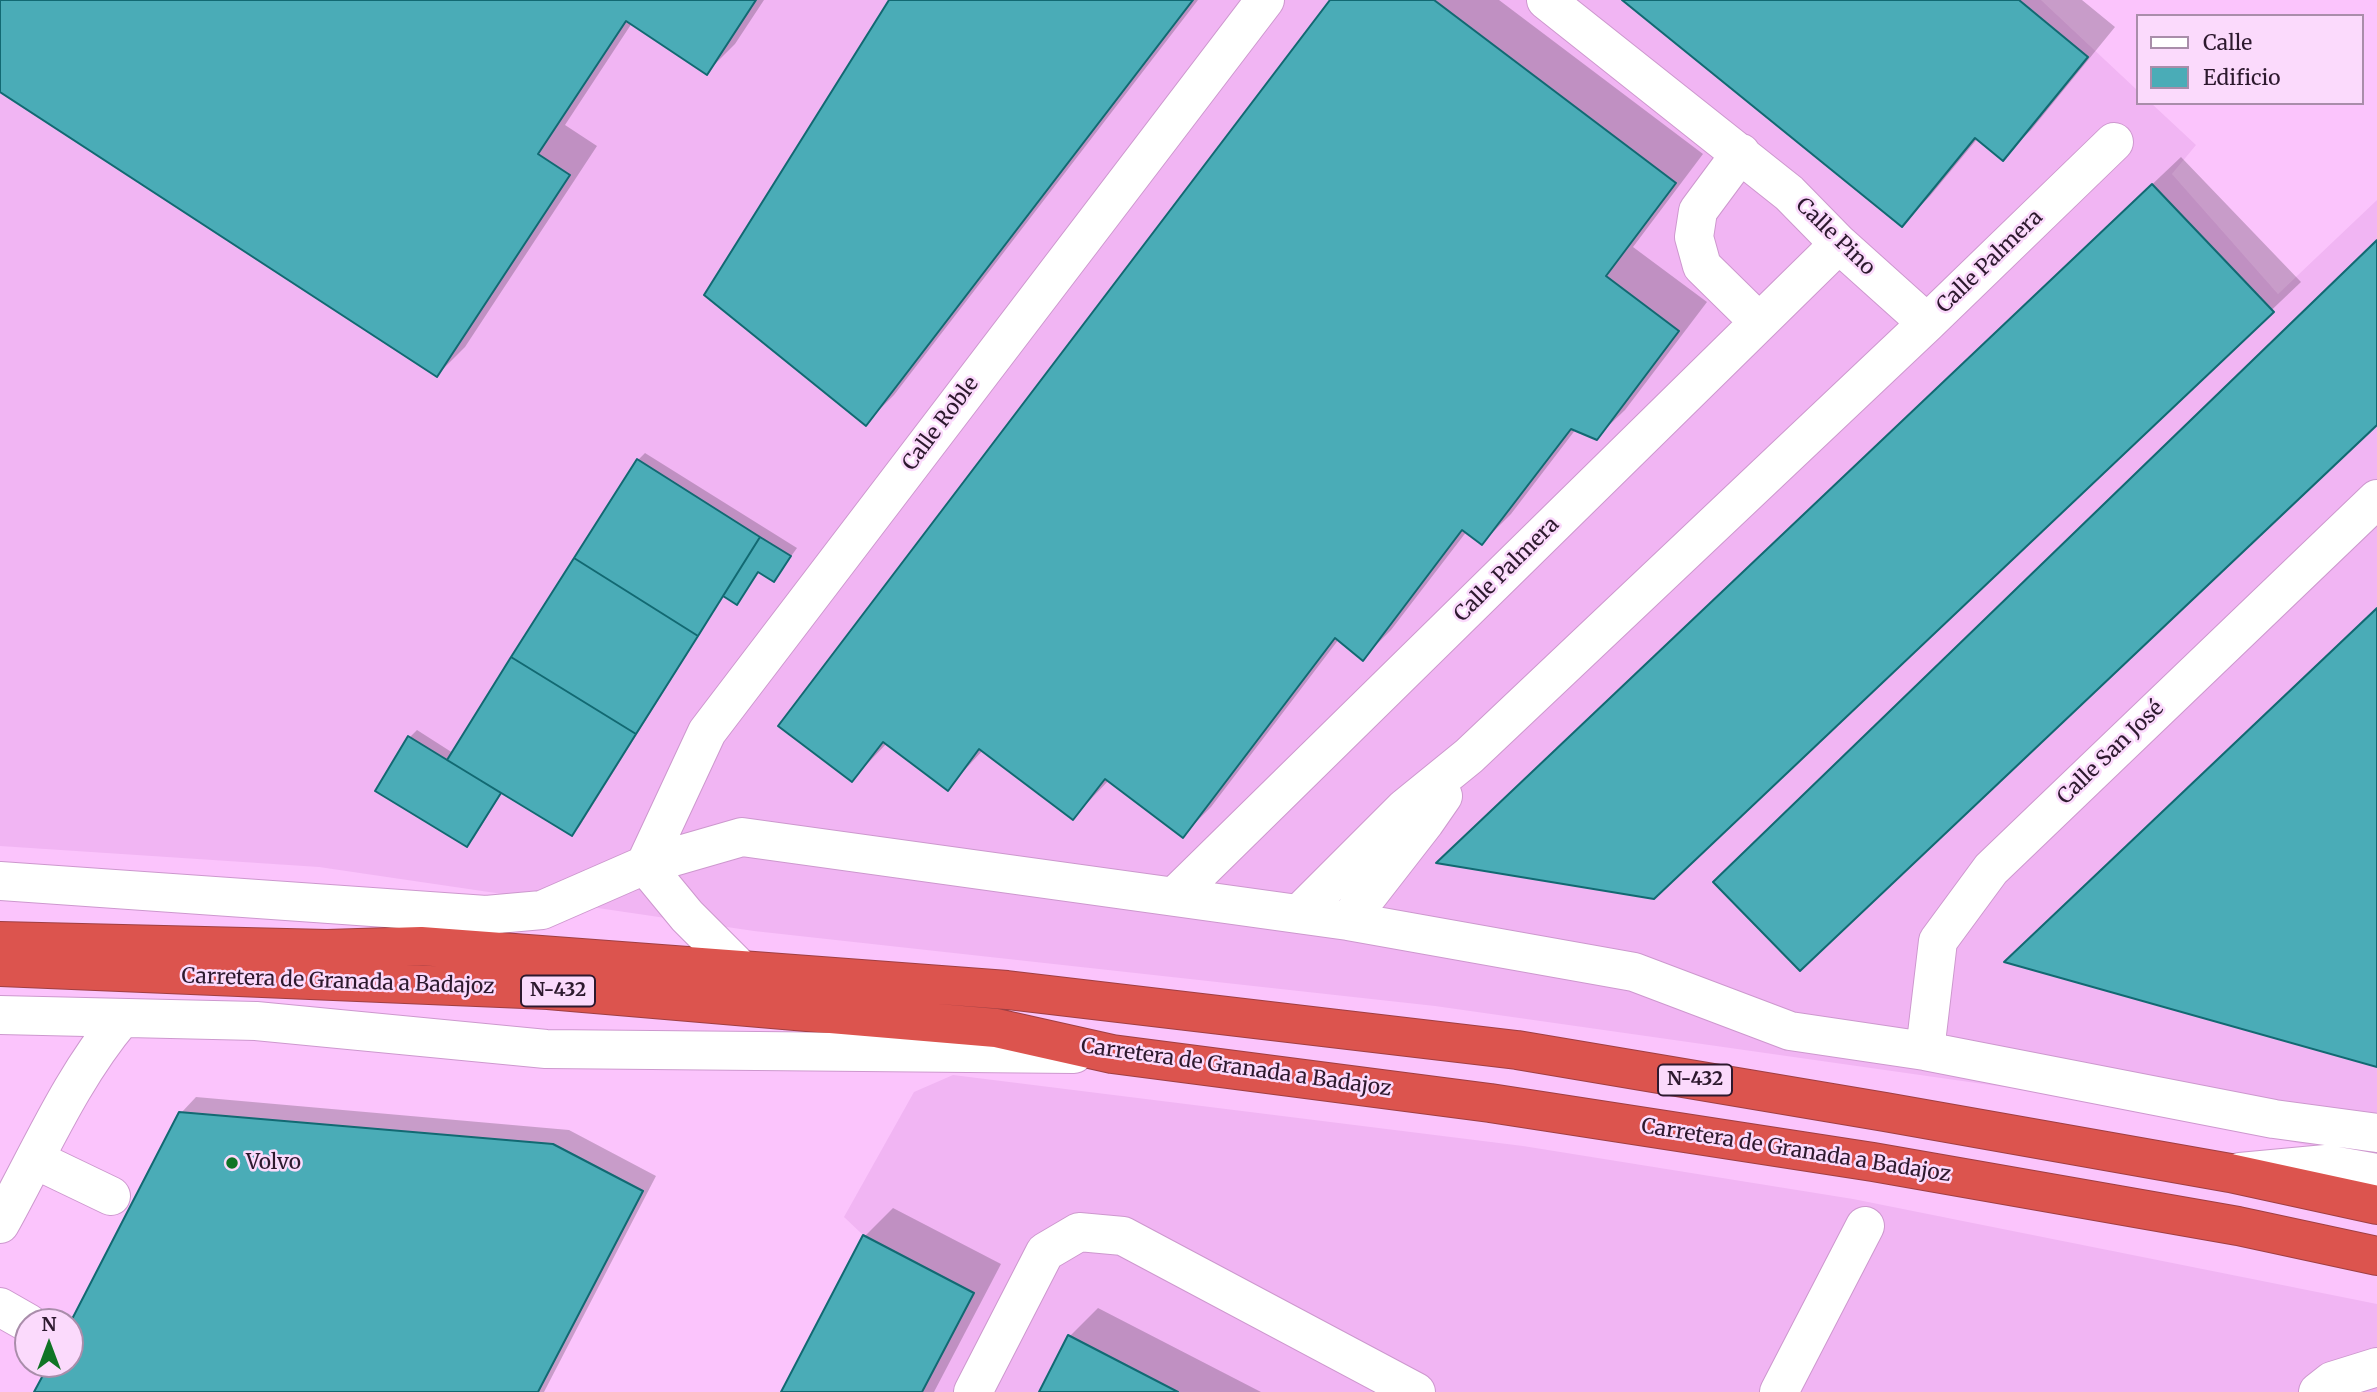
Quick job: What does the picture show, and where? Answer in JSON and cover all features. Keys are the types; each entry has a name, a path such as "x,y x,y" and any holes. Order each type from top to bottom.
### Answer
{"highway":[{"name":"Carretera de Granada a Badajoz","path":"0,940 327,949 421,946 1007,990 1517,1050 1872,1109 2230,1173 2377,1205"},
{"name":"Carretera de Granada a Badajoz","path":"0,967 548,990 996,1028 1112,1055 1490,1103 1873,1162 2238,1226 2377,1256"}],"street":[{"name":"Calle Roble","path":"645,865 707,732 1265,0"},
{"name":"Calle Pino","path":"1546,0 1789,193 1839,244 1927,323"},
{"name":"Calle Palmera","path":"1299,914 1405,808 1469,756 1927,323 2114,142"},
{"path":"1741,153 1698,211 1694,237 1702,266 1759,322"},
{"name":"Calle Palmera","path":"1176,895 1839,244"},
{"name":"Calle San José","path":"1925,1051 1938,941 1991,869 2377,499"},
{"name":"Calle Palmera","path":"1348,921 1425,822 1469,756"},
{"path":"0,881 486,915 542,909 645,865 742,837 1176,895 1348,921 1634,972 1790,1031 1925,1051 2274,1119 2377,1133"},
{"path":"645,865 687,916 740,969"},
{"path":"0,906 329,930 421,946"},
{"path":"0,1015 256,1021 546,1049 1112,1055"},
{"path":"0,1224 83,1071 121,1018"},
{"path":"36,1160 111,1196"},
{"path":"2230,1173 2326,1164 2377,1173"},
{"path":"1779,1392 1865,1226"},
{"path":"974,1392 1045,1252 1079,1232 1123,1236 1416,1392"},
{"path":"2318,1392 2332,1381 2377,1367"}],"shaded area":[{"path":"0,0 2041,0 2136,89 2136,105 2153,105 2196,145 2172,174 2278,294 2377,200 2377,1161 2124,1104 1435,1006 754,931 319,867 0,846"},
{"path":"953,1075 1523,1146 1853,1199 2377,1304 2377,1392 781,1392 863,1235 844,1217 914,1092"}],"building":[{"path":"0,0 756,0 707,75 626,21 538,154 570,175 437,377 0,92"},
{"path":"889,0 1193,0 866,426 704,295"},
{"path":"1330,0 1434,0 1676,183 1606,276 1679,331 1597,440 1571,429 1482,545 1462,530 1363,661 1335,638 1183,838 1105,779 1073,820 979,749 948,791 883,742 852,782 778,726"},
{"path":"1622,0 2019,0 2088,57 2003,161 1975,138 1902,227"},
{"path":"2152,184 2274,312 1654,899 1436,863"},
{"path":"2377,240 2377,425 1800,971 1713,882"},
{"path":"637,459 760,537 698,636 574,558"},
{"path":"760,537 791,556 774,582 758,572 737,605 723,596"},
{"path":"574,558 698,636 636,734 511,657"},
{"path":"2377,608 2377,1067 2004,962"},
{"path":"511,657 636,734 572,836 447,760"},
{"path":"408,736 501,793 467,847 375,791"},
{"path":"179,1112 553,1144 643,1191 538,1392 34,1392 42,1378 84,1378 84,1308 78,1308"},
{"path":"863,1235 974,1293 922,1392 781,1392"},
{"path":"1068,1335 1178,1392 1039,1392"}],"place":[{"name":"Volvo","path":"232,1163"}]}
